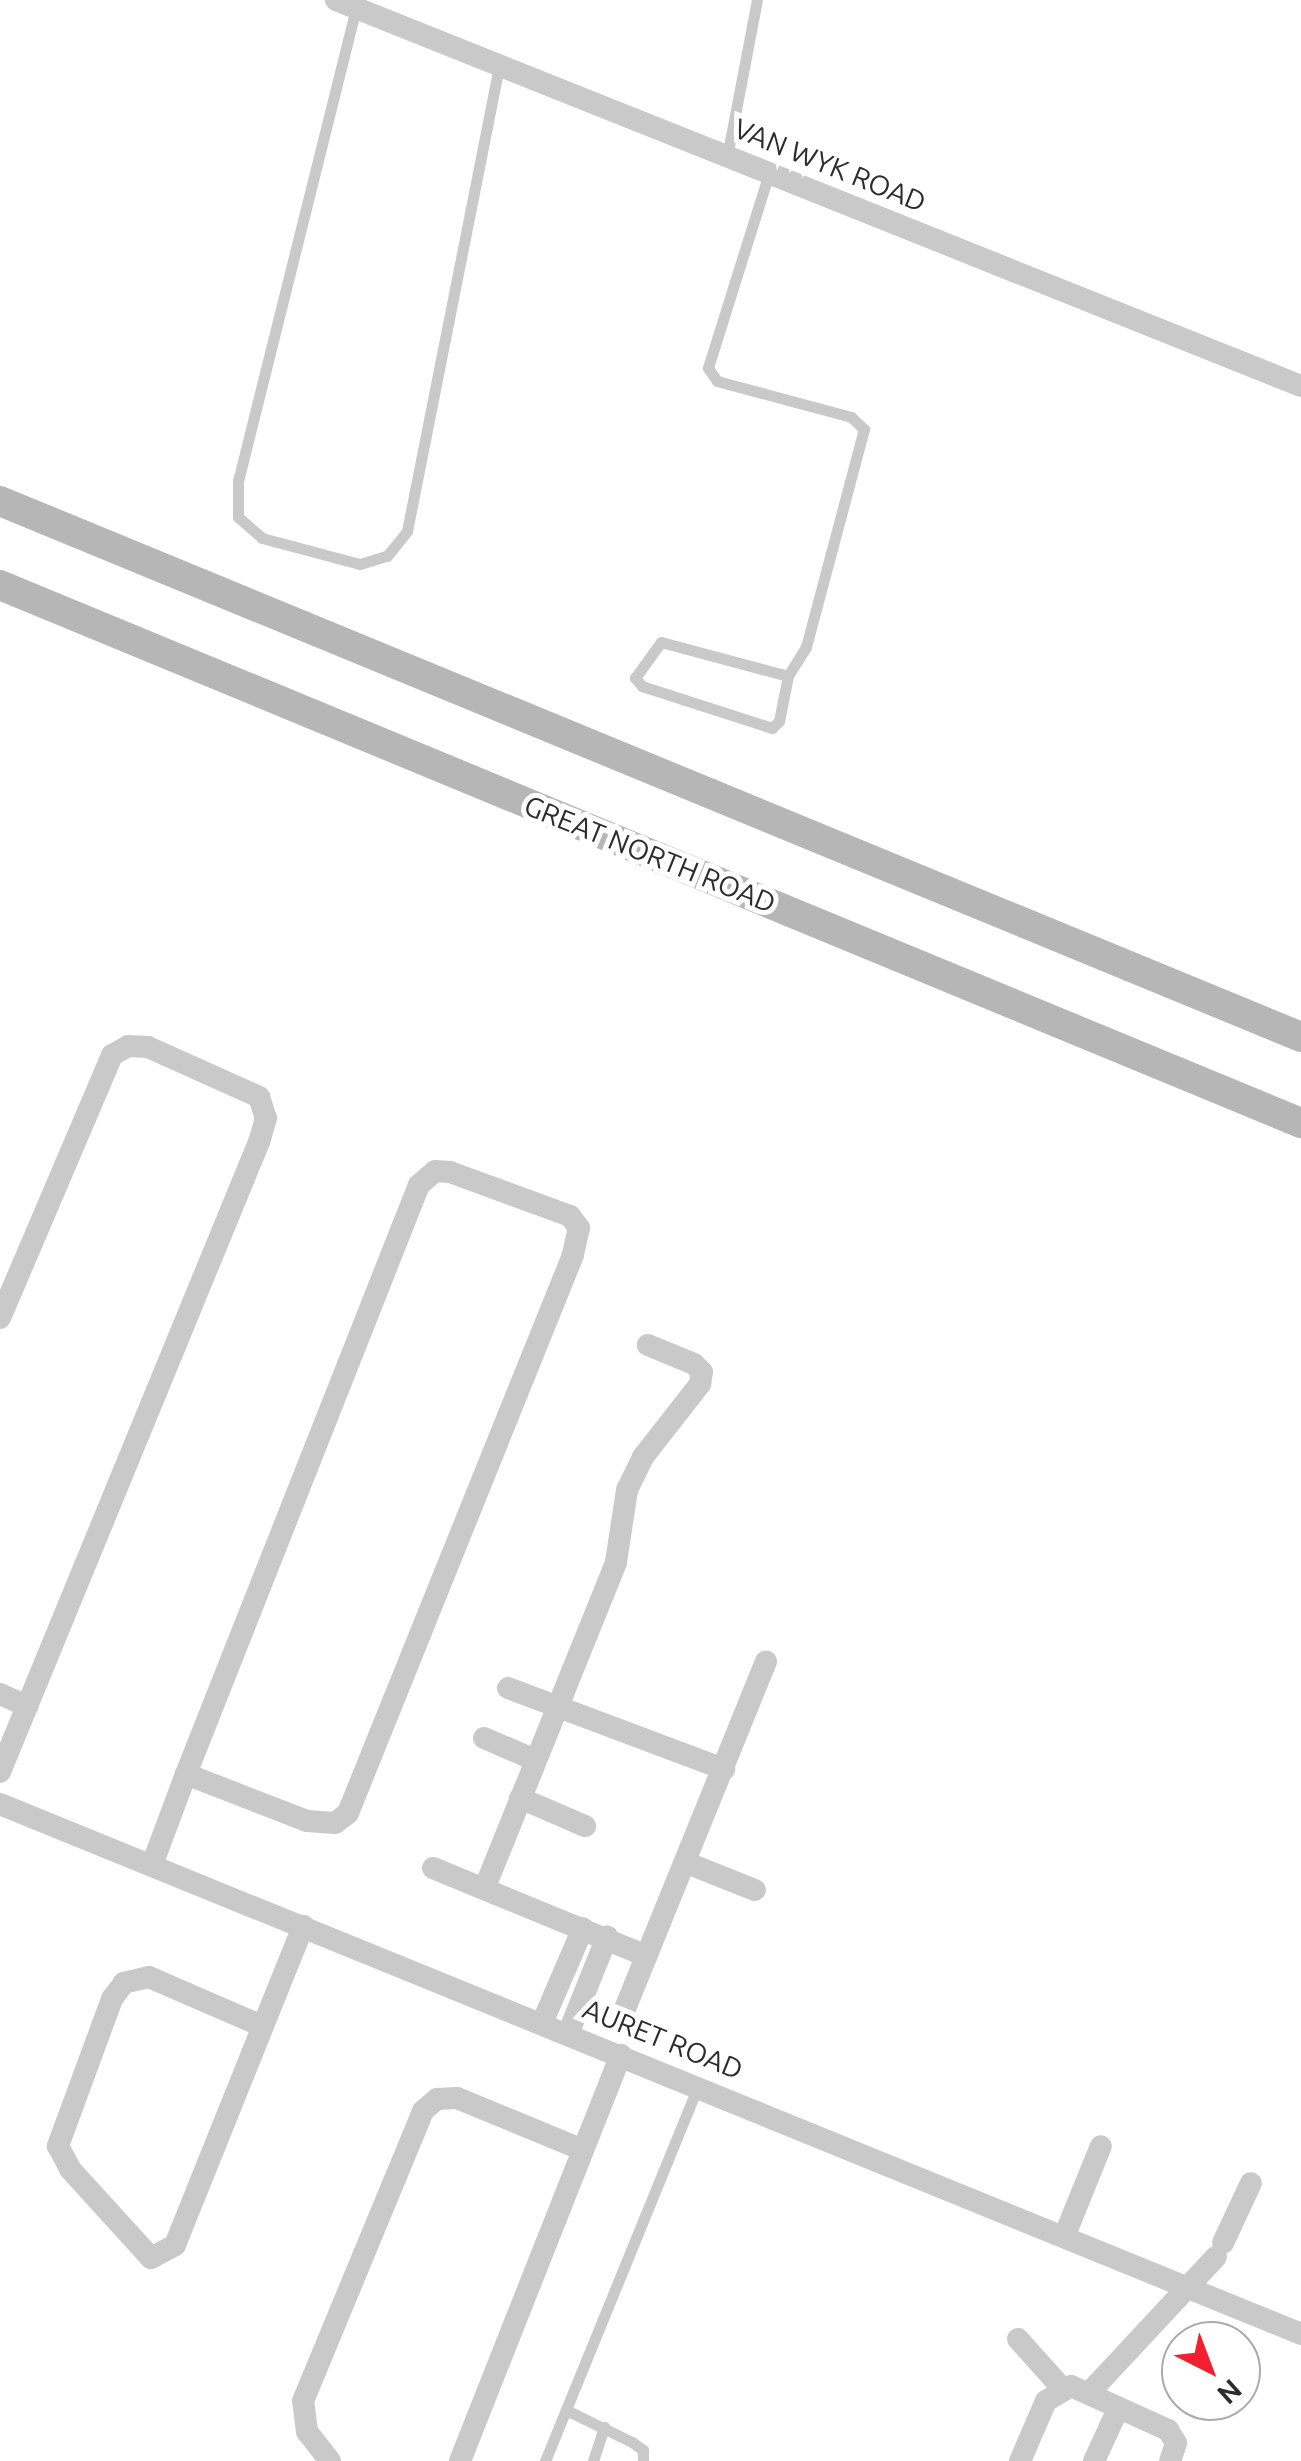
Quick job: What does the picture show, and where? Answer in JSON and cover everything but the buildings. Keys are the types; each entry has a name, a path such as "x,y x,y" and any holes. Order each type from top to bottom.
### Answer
{"main road":[{"path":"0,501 1301,1038"},
{"name":"GREAT NORTH ROAD","path":"0,585 1301,1123"}],"street":[{"name":"VAN WYK ROAD","path":"346,4 1301,386"},
{"path":"0,1318 112,1055 128,1046 148,1046 246,1086 259,1097 266,1118 260,1142 0,1772"},
{"path":"152,1865 186,1774 422,1180 450,1172 570,1216 579,1228 573,1255 348,1813 319,1824 186,1774"},
{"path":"485,1887 616,1562 635,1473 700,1384 694,1364 648,1345"},
{"path":"620,2021 766,1662"},
{"path":"508,1688 724,1769"},
{"path":"0,1694 27,1706"},
{"path":"484,1738 535,1760"},
{"path":"520,1798 585,1826"},
{"name":"AURET ROAD","path":"0,1804 1301,2334"},
{"path":"687,1863 755,1890"},
{"path":"433,1868 647,1956"},
{"path":"262,2026 149,1977 124,1983 112,1999 58,2146 70,2168 151,2258 175,2245 303,1926"},
{"path":"542,2022 583,1928"},
{"path":"568,2034 607,1937"},
{"path":"460,2461 622,2055"},
{"path":"330,2461 306,2432 303,2400 423,2111 437,2099 457,2098 583,2150"},
{"path":"1064,2237 1101,2146"},
{"path":"1089,2393 1192,2290 1220,2250 1250,2183"},
{"path":"1018,2339 1062,2388 1089,2393 1172,2434 1170,2461"},
{"path":"1020,2461 1039,2412 1062,2388"},
{"path":"1094,2461 1118,2409"}],"lane":[{"path":"727,157 758,0"},
{"path":"346,4 238,480 238,517 262,538 360,564 387,556 407,531 499,66"},
{"path":"769,173 708,368 718,380 851,417 864,430 806,647 788,676 779,720 762,729 642,686 635,678 661,642 788,676"},
{"path":"545,2461 698,2086"},
{"path":"566,2410 644,2450 644,2461"},
{"path":"593,2461 604,2428"}]}
